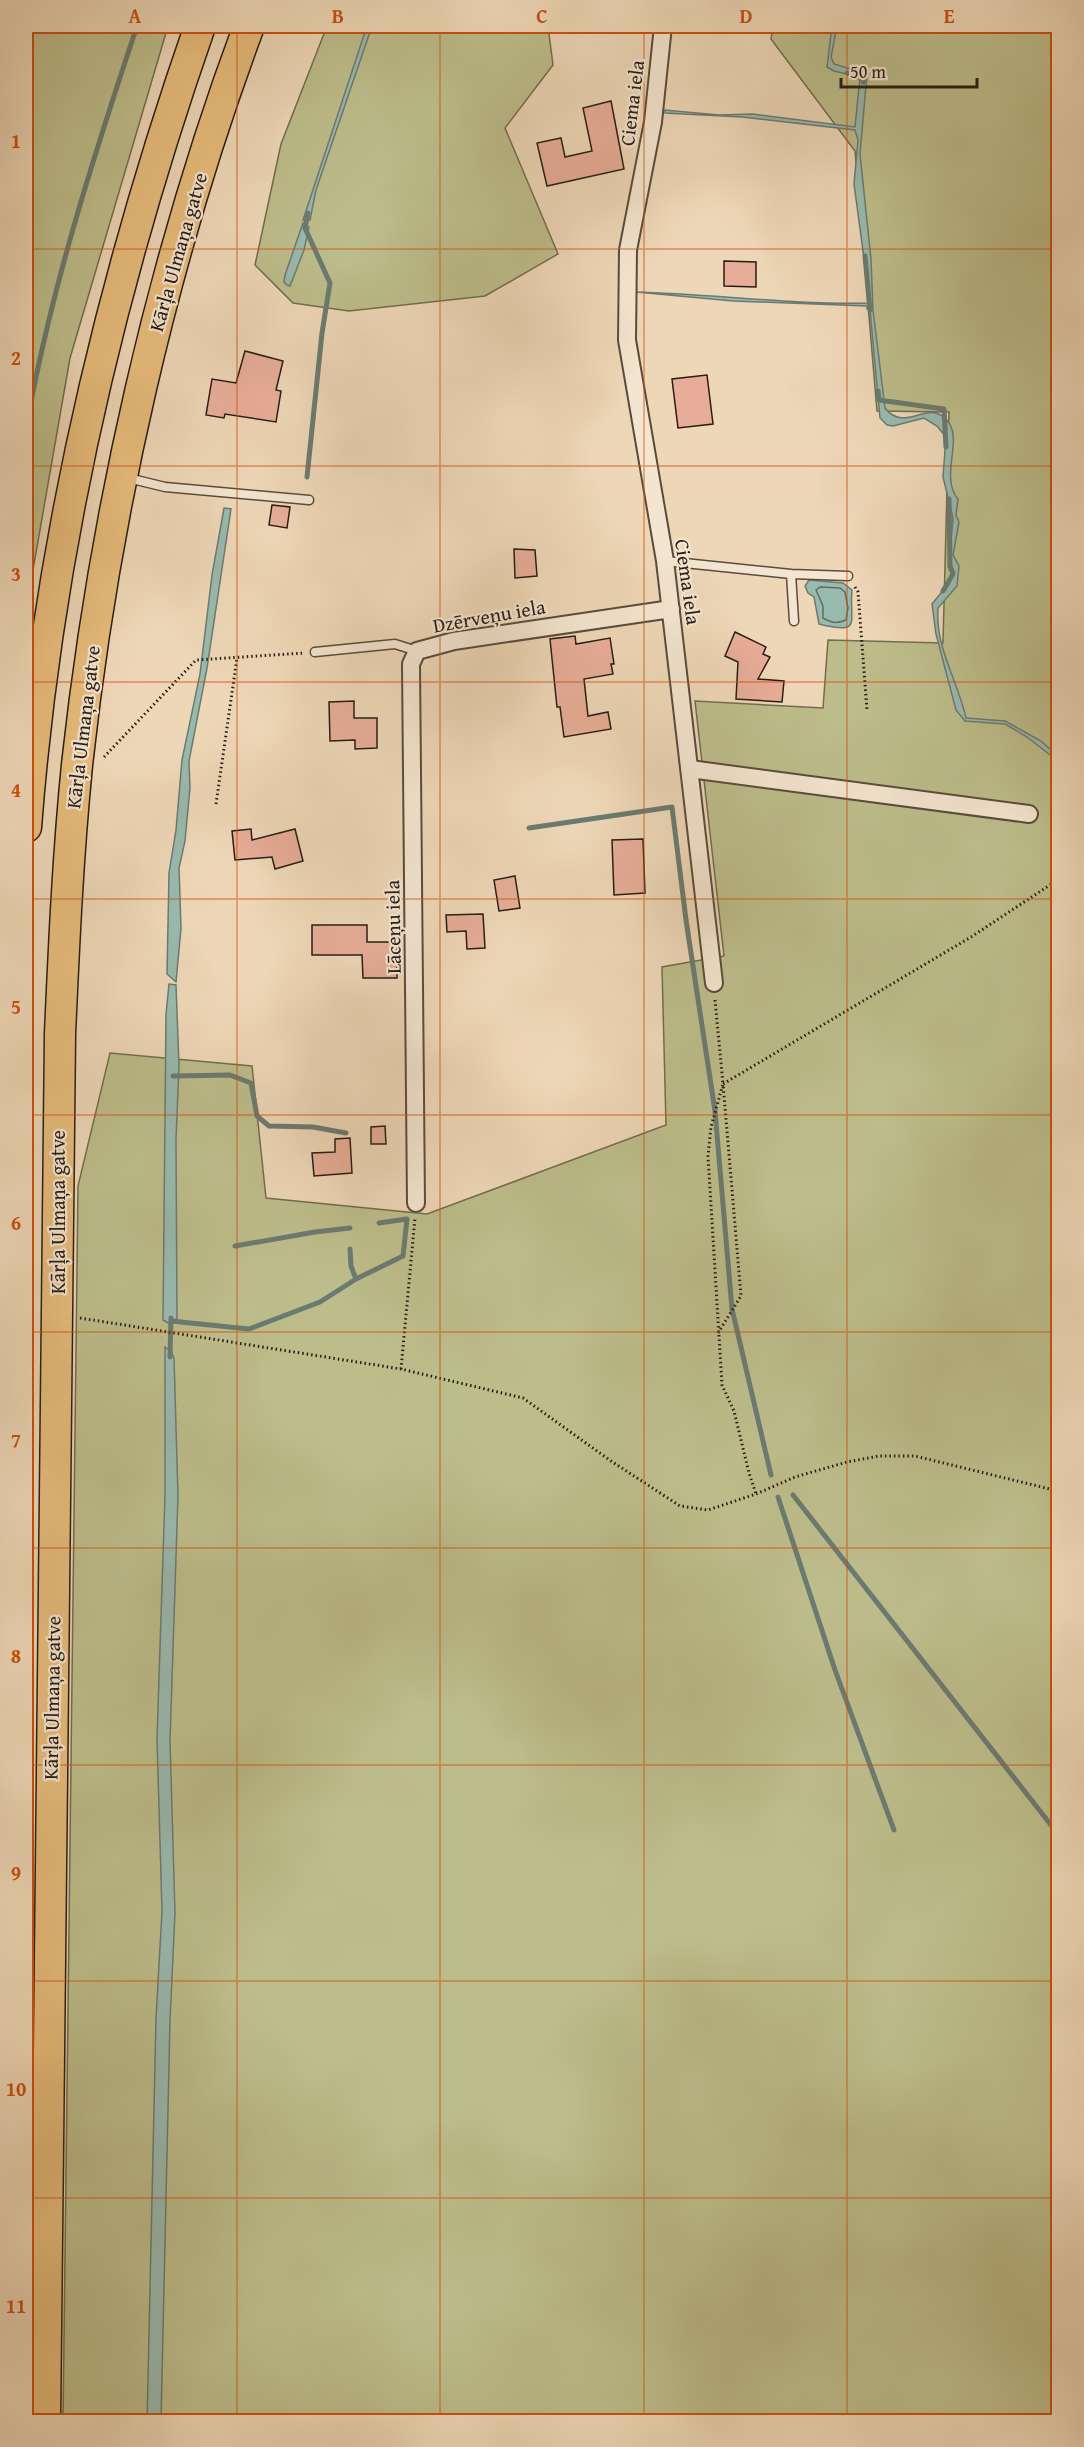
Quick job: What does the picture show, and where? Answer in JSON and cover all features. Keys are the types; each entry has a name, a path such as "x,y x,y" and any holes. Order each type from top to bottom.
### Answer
{"highway":[{"path":"26,826 42,669 76,465 109,327 143,201 200,26"},
{"name":"Kārļa Ulmaņa gatve","path":"45,2421 60,1034 66,889 77,765 98,604 122,476 185,219 249,26"}],"street":[{"name":"Ciema iela","path":"663,26 653,122 628,250 627,340 672,609 714,983"},
{"name":"Dzērveņu iela","path":"417,651 454,641 672,609"},
{"name":"Lāceņu iela","path":"416,1203 410,683 411,664 417,651"},
{"path":"690,769 1029,814"}],"lane":[{"path":"122,476 165,487 309,500"},
{"path":"665,561 791,574 848,576"},
{"path":"791,574 794,621"},
{"name":"Dzērveņu iela","path":"315,652 395,644 417,651"}],"path":[{"path":"848,576 858,592 867,710"},
{"path":"104,757 196,660 315,652"},
{"path":"216,804 237,658"},
{"path":"756,1494 748,1473 734,1411 722,1385 709,1147 711,1127 723,1084 971,937 1050,885 1059,882"},
{"path":"714,983 741,1296 718,1333"},
{"path":"401,1369 416,1203"},
{"path":"57,1314 171,1331 184,1336 258,1344 401,1369 523,1398 611,1461 680,1506 708,1510 756,1494 795,1477 847,1462 879,1456 915,1456 1059,1491"}],"green space":[{"path":"26,26 168,26 70,358 26,610"},
{"path":"327,26 548,26 553,65 505,128 558,254 485,296 349,311 293,303 255,265 281,144"},
{"path":"773,26 1058,26 1058,2421 63,2422 78,1186 110,1053 252,1066 266,1198 427,1214 666,1125 662,967 724,956 695,701 823,708 828,640 943,643 949,412 877,411 855,151 771,39"}],"water":[{"path":"367,26 372,26 316,190 310,220 303,220"},
{"path":"832,26 837,26 831,57 834,64 867,74 860,154 871,259 873,310 885,408 901,418 926,413 942,415 952,431 951,481 958,499 956,515 959,522 953,555 959,566 957,586 938,608 943,651 966,718 1005,721 1041,741 1058,756 1058,761 1027,737 1005,724 965,721 956,710 936,634 932,604 950,582 954,572 949,562 953,518 943,477 946,437 937,426 924,418 893,426 887,425 880,418 870,310 867,306 733,301 636,292 870,303 854,184 858,140 855,130 742,117 665,113 665,110 719,115 753,114 855,127 860,77 827,67"},
{"path":"303,223 309,227 304,250 290,286 284,282 285,275"},
{"path":"224,508 231,509 207,668 189,761 190,788 185,841 179,868 181,928 176,982 167,974 169,873 176,830 182,760 200,674 212,575"},
{"path":"809,580 843,583 852,590 852,618 848,627 819,624 814,597 808,593 805,586"},
{"path":"169,984 176,985 179,1066 176,1140 177,1318 170,1324 163,1320 166,1014"},
{"path":"165,1347 171,1351 174,1358 178,1496 170,1741 175,1913 170,2020 161,2421 147,2422 156,2019 162,1911 157,1739 165,1495"}],"building":[{"path":"611,101 624,169 547,186 537,143 561,138 565,157 592,151 583,108"},
{"path":"724,261 756,262 756,287 724,286"},
{"path":"245,351 283,361 276,390 281,391 276,422 225,414 224,418 206,415 212,379 236,383"},
{"path":"707,375 713,424 678,428 672,379"},
{"path":"272,505 290,507 287,528 269,525"},
{"path":"514,549 535,550 537,576 515,578"},
{"path":"735,632 766,647 763,654 770,657 758,679 784,681 782,702 736,699 738,662 725,656"},
{"path":"575,636 576,644 610,638 614,664 611,664 613,674 584,679 588,716 608,712 611,729 564,737 560,707 557,707 550,639"},
{"path":"354,701 354,718 377,718 377,748 355,749 355,740 330,741 329,702"},
{"path":"251,829 252,840 295,829 303,861 275,869 272,857 235,860 232,831"},
{"path":"643,839 645,893 614,895 612,840"},
{"path":"515,876 520,908 499,911 494,880"},
{"path":"483,914 485,948 467,949 466,931 447,932 446,915"},
{"path":"312,925 367,925 367,942 397,942 397,978 363,978 362,955 312,955"},
{"path":"385,1126 386,1144 371,1144 371,1127"},
{"path":"350,1138 352,1173 314,1176 312,1153 335,1152 335,1139"}],"waterway":[{"path":"26,429 60,276 104,125 137,26"},
{"path":"847,73 863,79 863,82"},
{"path":"307,477 322,333 330,283 305,228 308,213"},
{"path":"865,256 870,310"},
{"path":"878,391 879,400 944,409 946,447"},
{"path":"943,591 953,574 950,566 949,499"},
{"path":"529,828 672,807 686,920 715,1111 732,1309 771,1475"},
{"path":"173,1076 230,1075 251,1083 257,1116 269,1126 313,1127 346,1133"},
{"path":"171,1321 249,1329 320,1302 356,1279 403,1256 407,1219 379,1223"},
{"path":"235,1246 350,1228"},
{"path":"350,1249 351,1266 356,1279"},
{"path":"170,1357 171,1318"},
{"path":"793,1495 1058,1834"},
{"path":"778,1497 835,1670 894,1830"}]}
